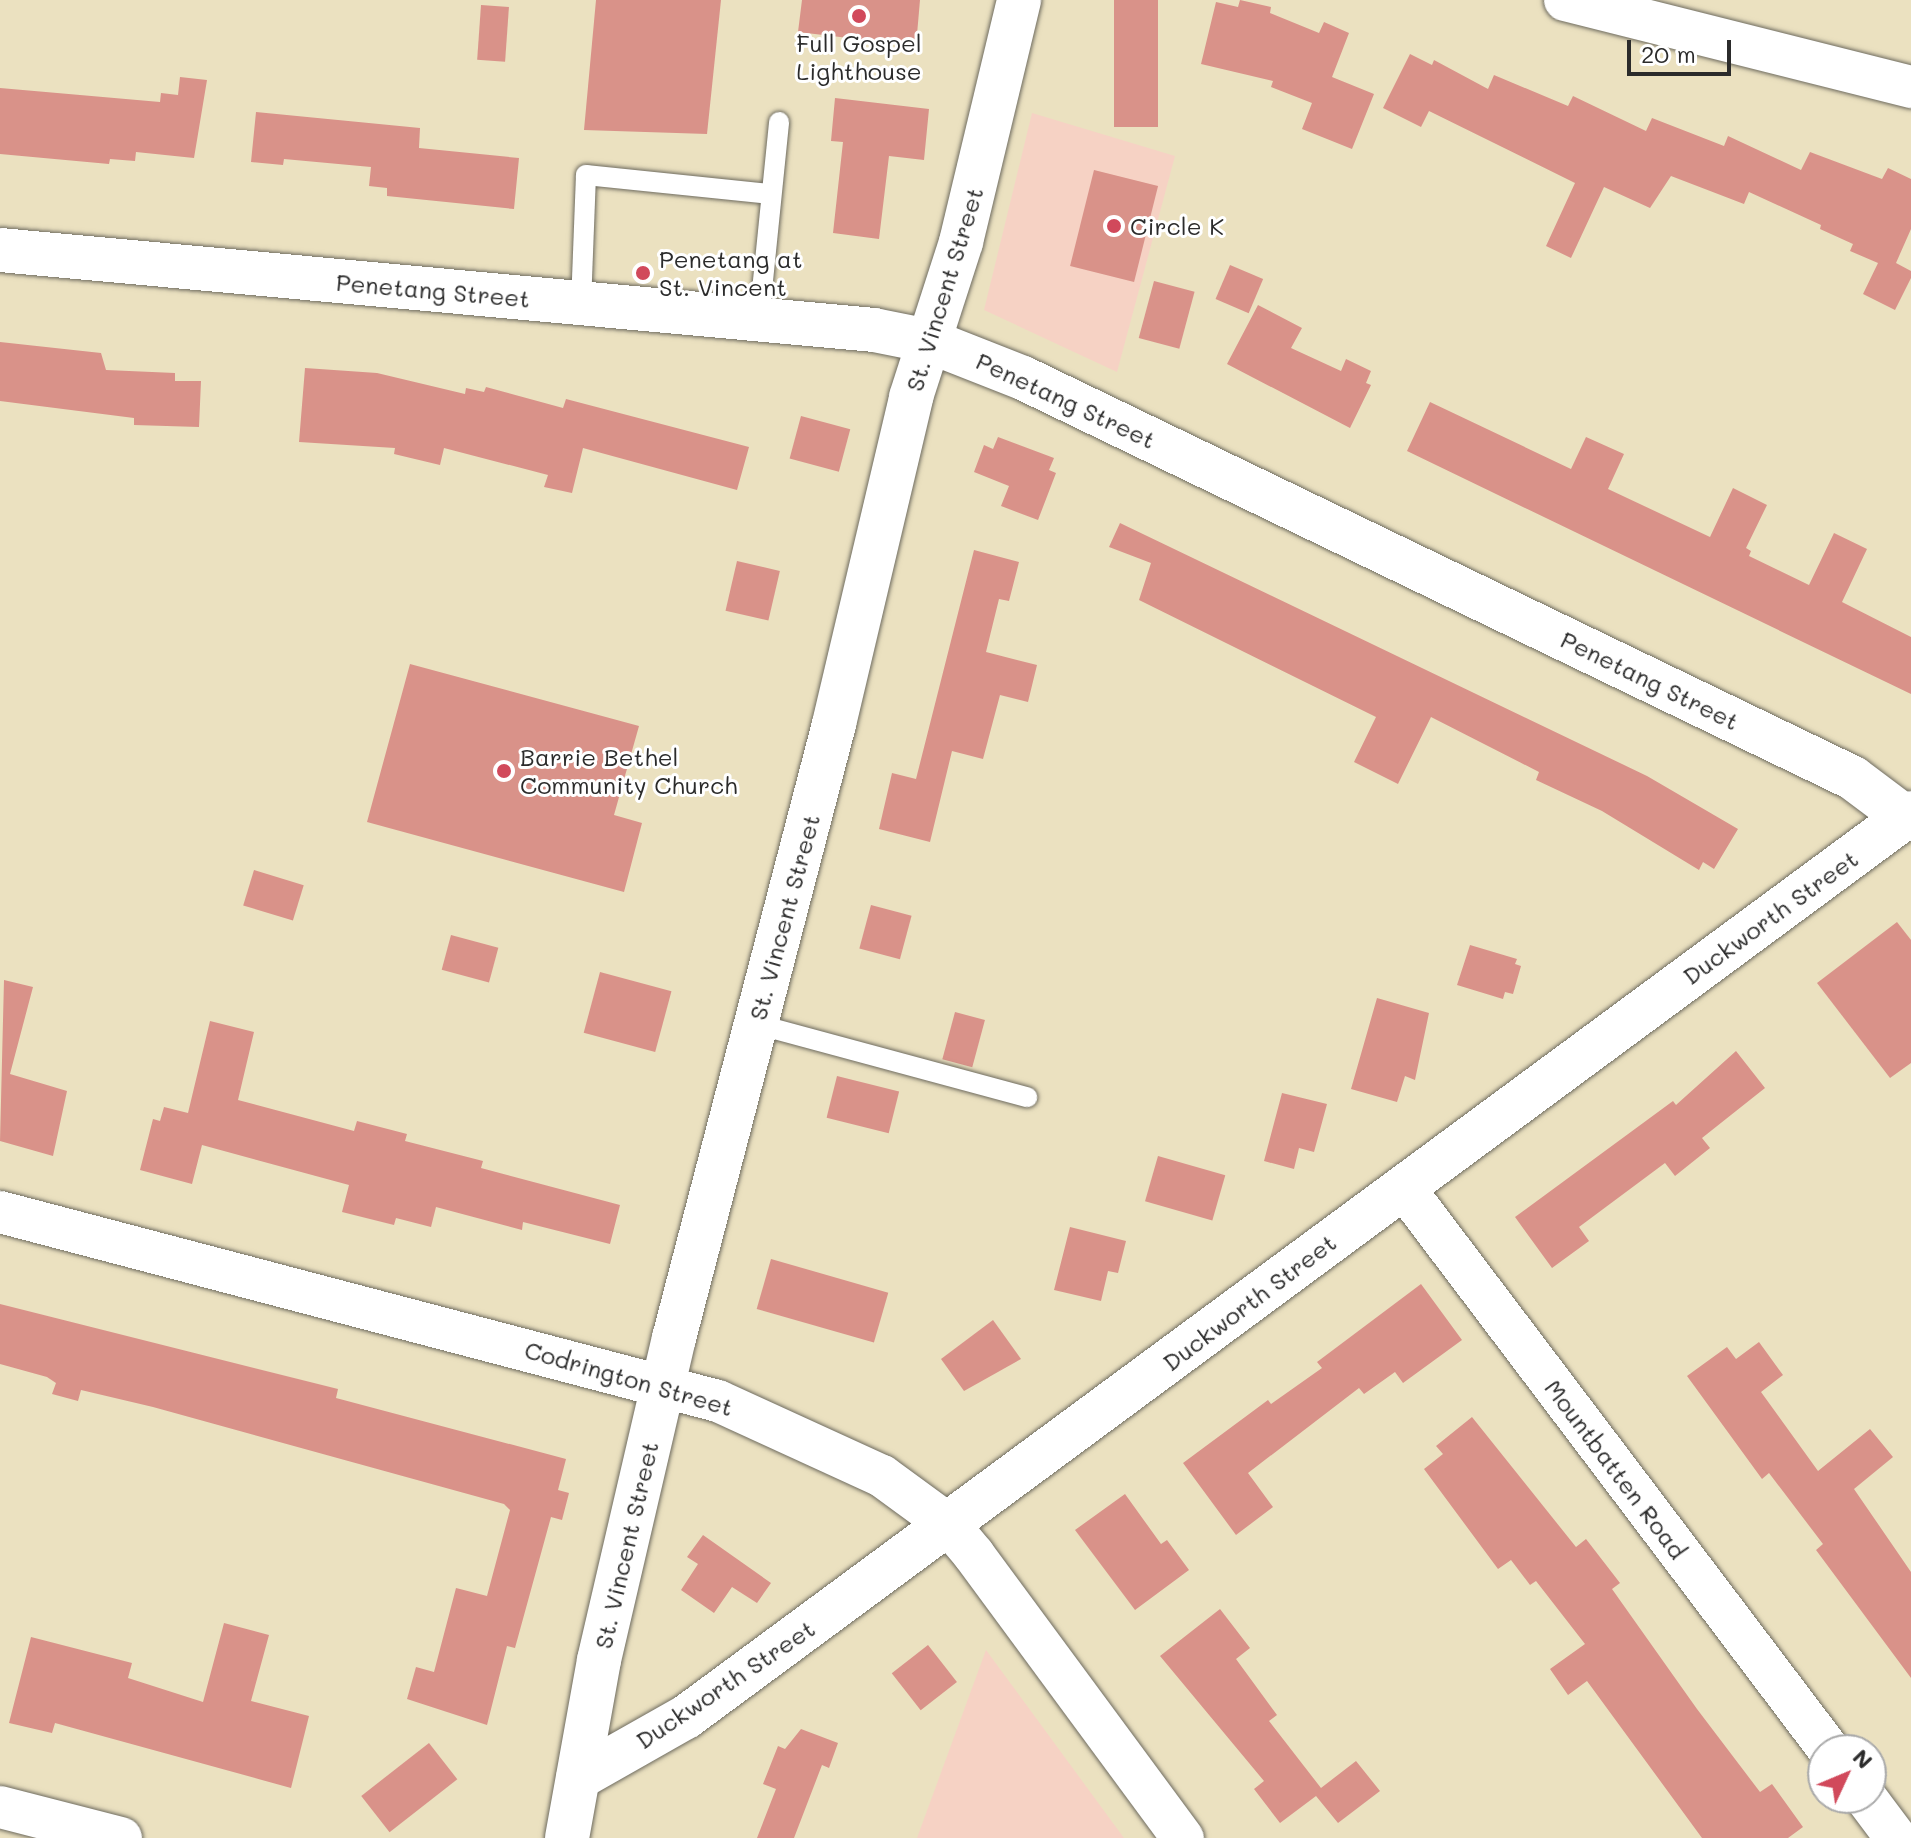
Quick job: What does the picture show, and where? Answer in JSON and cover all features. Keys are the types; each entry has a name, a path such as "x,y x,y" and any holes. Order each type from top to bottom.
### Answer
{"main road":[{"name":"St. Vincent Street","path":"567,1838 599,1660 664,1385 929,341 987,144 1019,0"},
{"name":"Penetang Street","path":"0,250 759,320 929,341 1023,378 1853,778 1909,817"},
{"name":"Duckworth Street","path":"578,1778 686,1717 1909,817"}],"street":[{"path":"1565,0 1911,87"},
{"name":"Mountbatten Road","path":"1404,1188 1817,1734"},
{"name":"Codrington Street","path":"0,1212 718,1401 806,1438 904,1488 949,1525 1183,1838"},
{"path":"0,1807 121,1838"},
{"path":"1878,1814 1896,1838"}],"lane":[{"path":"759,320 779,122"},
{"path":"581,305 586,175 771,194"},
{"path":"756,1024 1027,1097"}],"shaded area":[{"path":"1032,113 1175,156 1117,372 984,310"},
{"path":"986,1650 1124,1838 917,1838"}],"building":[{"path":"596,0 721,0 707,134 584,130"},
{"name":"Full Gospel Lighthouse","path":"802,0 920,0 916,46 798,32"},
{"path":"1114,0 1158,0 1158,127 1114,127"},
{"path":"1240,0 1271,7 1270,13 1319,33 1324,22 1349,33 1332,77 1374,94 1352,149 1302,129 1312,103 1271,87 1273,81 1201,64 1216,2 1238,7"},
{"path":"481,5 509,7 505,62 477,60"},
{"path":"1410,54 1432,65 1434,60 1488,89 1494,75 1568,106 1573,96 1646,131 1652,118 1724,146 1728,136 1801,170 1810,152 1882,179 1888,168 1911,179 1911,229 1896,263 1911,271 1911,278 1895,310 1863,294 1878,263 1850,251 1853,244 1820,229 1821,225 1749,192 1744,204 1671,176 1650,208 1604,187 1571,258 1546,246 1575,183 1429,111 1421,127 1383,108"},
{"path":"180,77 207,80 194,158 136,152 135,161 110,159 109,164 0,154 0,88 160,102 161,93 178,95"},
{"path":"835,98 929,109 924,160 889,156 879,239 833,233 843,142 831,141"},
{"path":"256,112 420,128 419,148 519,158 514,209 387,196 387,188 369,186 371,167 284,159 283,165 251,162"},
{"name":"Circle K","path":"1094,170 1158,186 1134,282 1070,266"},
{"path":"1230,265 1263,279 1249,313 1216,299"},
{"path":"1154,281 1195,292 1179,349 1139,338"},
{"path":"1258,305 1302,328 1291,348 1341,371 1346,359 1371,371 1366,383 1371,385 1350,428 1227,364"},
{"path":"0,342 101,353 106,370 175,373 175,381 201,381 199,427 134,425 134,418 0,401"},
{"path":"305,368 377,373 465,394 466,388 484,392 486,387 563,408 566,399 749,447 737,490 583,448 572,493 544,487 548,475 444,448 440,465 394,454 395,448 299,442"},
{"path":"1430,402 1571,469 1586,437 1624,454 1608,489 1710,537 1733,488 1767,505 1746,548 1751,551 1749,556 1809,585 1834,533 1867,549 1842,602 1911,637 1911,694 1407,451"},
{"path":"801,416 850,429 839,472 790,459"},
{"path":"998,437 1054,458 1049,470 1056,473 1038,520 1001,506 1009,486 974,472 984,445 993,449"},
{"path":"1120,523 1647,776 1738,829 1714,869 1703,862 1699,870 1602,811 1536,780 1539,772 1431,717 1398,784 1354,762 1376,717 1139,600 1151,563 1109,547"},
{"path":"974,550 1019,562 1009,601 999,599 986,652 1037,665 1028,702 1000,695 983,759 952,751 930,842 879,829 892,773 916,779"},
{"path":"737,561 780,571 768,621 726,611"},
{"name":"Barrie Bethel Community Church","path":"410,664 639,726 614,815 642,823 624,892 367,822"},
{"path":"254,870 304,885 293,921 243,905"},
{"path":"871,905 912,916 900,959 859,948"},
{"path":"1897,922 1911,940 1911,1063 1890,1078 1817,983"},
{"path":"451,935 498,948 489,982 442,970"},
{"path":"1470,945 1517,959 1515,964 1521,966 1513,994 1505,992 1503,999 1457,985"},
{"path":"600,972 671,991 655,1052 584,1033"},
{"path":"4,980 33,987 10,1074 67,1091 53,1156 0,1141"},
{"path":"1377,998 1429,1013 1415,1080 1405,1076 1397,1102 1351,1089"},
{"path":"955,1012 985,1020 972,1067 942,1059"},
{"path":"210,1021 254,1032 238,1100 354,1131 357,1121 407,1134 405,1141 483,1161 481,1168 620,1205 610,1244 523,1222 522,1230 436,1207 431,1227 396,1218 394,1225 342,1212 349,1185 202,1145 192,1184 140,1170 153,1119 160,1121 164,1107 188,1113"},
{"path":"1736,1051 1765,1088 1702,1138 1710,1148 1675,1176 1665,1163 1579,1227 1589,1241 1552,1268 1515,1217 1673,1101 1676,1105"},
{"path":"837,1076 899,1091 889,1133 827,1118"},
{"path":"1282,1093 1327,1104 1314,1152 1299,1148 1294,1169 1264,1161"},
{"path":"1158,1156 1225,1175 1212,1220 1145,1201"},
{"path":"1070,1227 1126,1241 1118,1273 1108,1271 1101,1301 1054,1290"},
{"path":"771,1259 888,1293 874,1343 757,1309"},
{"path":"1421,1284 1462,1340 1403,1383 1395,1372 1364,1394 1359,1388 1248,1473 1273,1507 1236,1535 1183,1463 1268,1400 1271,1404 1322,1368 1317,1362"},
{"path":"0,1304 338,1389 336,1398 566,1459 558,1490 569,1493 562,1520 551,1517 515,1648 507,1646 487,1725 407,1699 416,1667 434,1672 456,1588 487,1596 510,1510 504,1504 153,1407 81,1390 78,1401 52,1394 56,1383 47,1377 0,1364"},
{"path":"993,1320 1021,1359 964,1391 941,1359"},
{"path":"1759,1342 1783,1375 1761,1392 1818,1471 1870,1429 1893,1457 1854,1489 1911,1572 1911,1678 1816,1550 1823,1544 1769,1473 1762,1479 1687,1376 1727,1347 1736,1359"},
{"path":"1472,1417 1576,1547 1586,1539 1620,1583 1612,1589 1697,1709 1760,1792 1772,1784 1803,1827 1788,1838 1702,1838 1587,1681 1568,1695 1550,1669 1585,1644 1536,1581 1530,1585 1511,1560 1498,1569 1424,1469 1443,1454 1436,1446"},
{"path":"1125,1494 1161,1544 1167,1540 1189,1570 1135,1610 1075,1530"},
{"path":"703,1535 771,1583 757,1603 732,1587 714,1613 681,1590 698,1564 687,1557"},
{"path":"1220,1609 1250,1648 1236,1659 1277,1715 1269,1721 1321,1788 1356,1761 1380,1791 1338,1823 1316,1796 1280,1823 1254,1789 1264,1781 1160,1656"},
{"path":"224,1623 269,1635 251,1701 309,1716 291,1788 55,1723 52,1733 9,1723 31,1637 132,1663 128,1678 203,1702"},
{"path":"928,1645 957,1682 921,1710 892,1673"},
{"path":"801,1729 838,1743 829,1768 822,1765 794,1838 757,1838 776,1789 763,1784 778,1746 785,1749"},
{"path":"429,1743 457,1779 390,1832 361,1796"}],"place":[{"name":"Full Gospel Lighthouse","path":"859,16"},
{"name":"Circle K","path":"1114,226"},
{"name":"Penetang at St. Vincent","path":"643,273"},
{"name":"Barrie Bethel Community Church","path":"504,771"}]}
